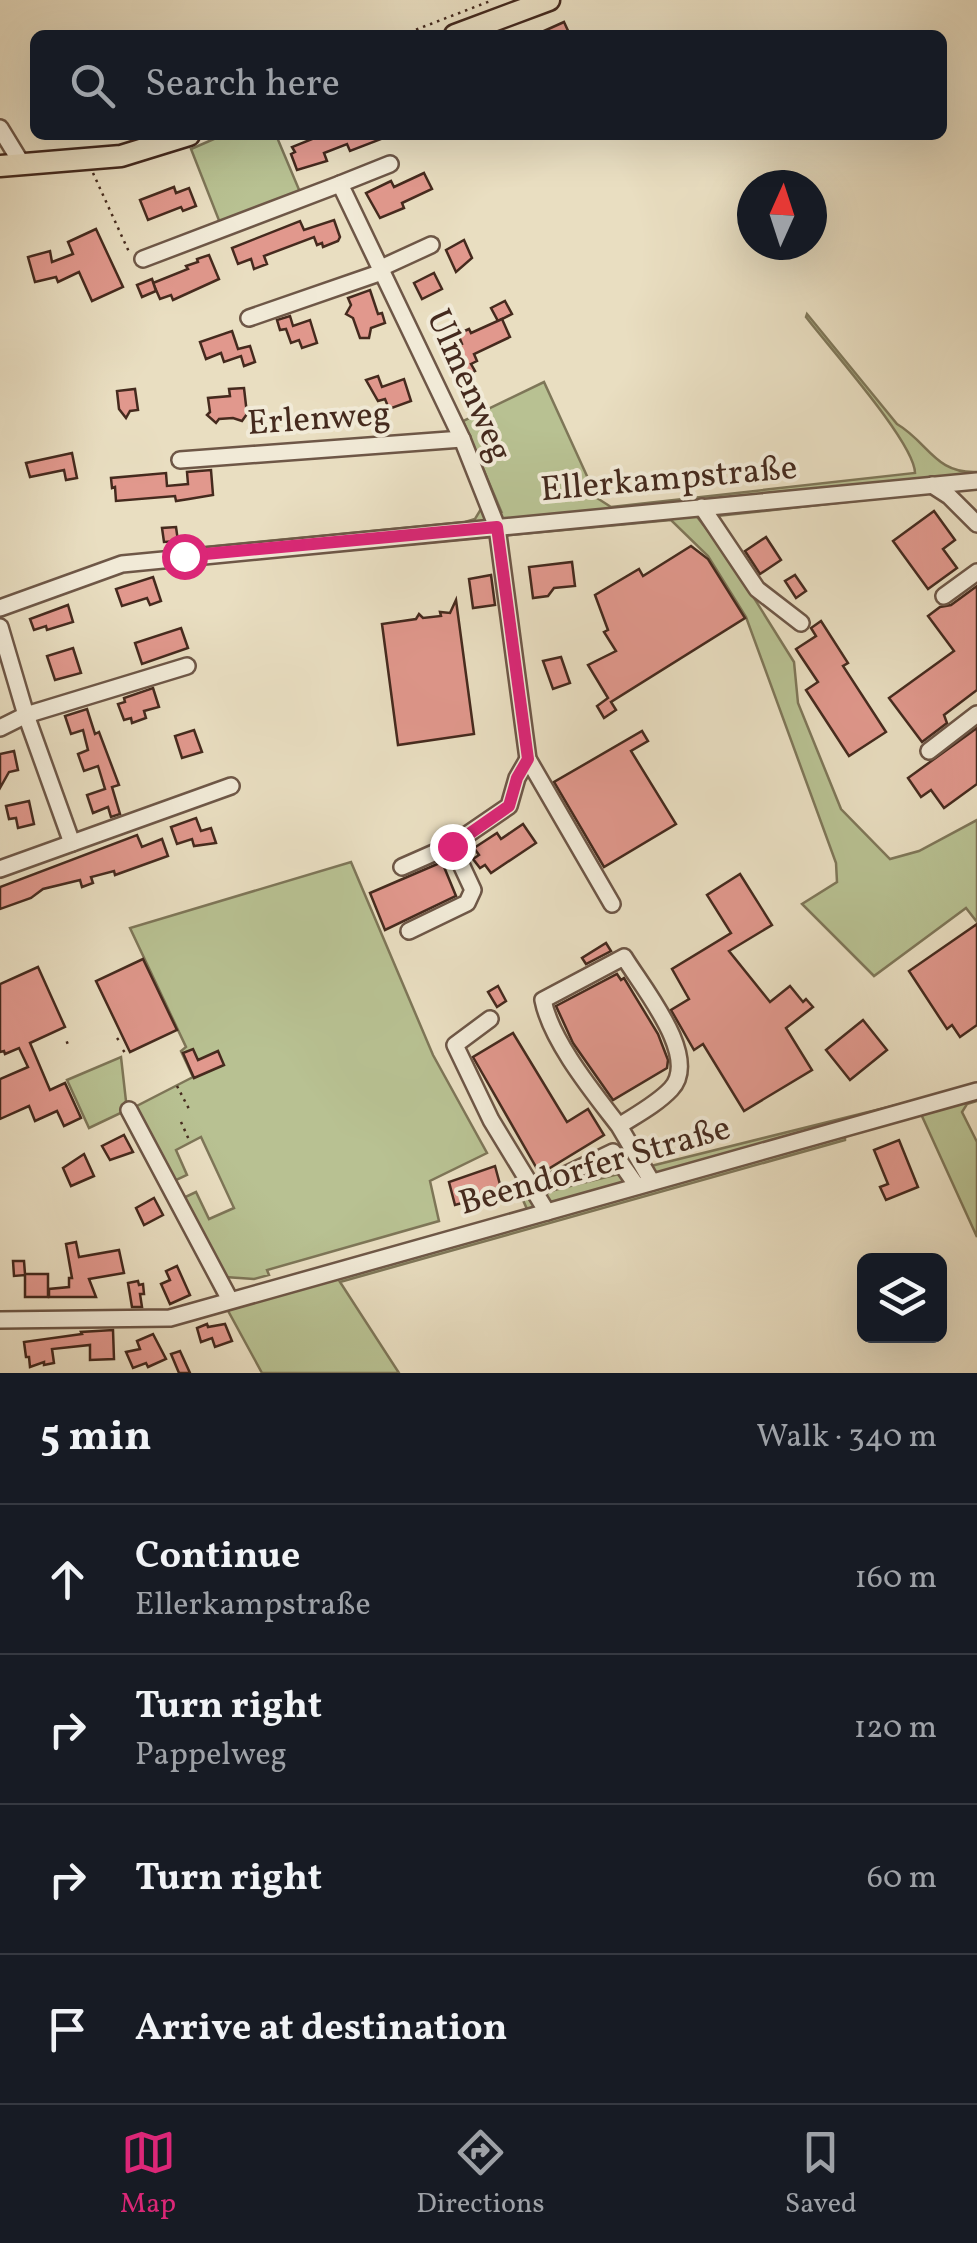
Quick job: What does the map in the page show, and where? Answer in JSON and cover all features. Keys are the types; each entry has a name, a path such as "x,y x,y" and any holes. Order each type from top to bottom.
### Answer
{"main road":[{"path":"469,30 548,0"},
{"path":"0,166 121,156 173,140"}],"street":[{"path":"0,128 22,164"},
{"path":"143,260 390,164"},
{"name":"Ulmenweg","path":"340,184 462,439 497,527 528,759"},
{"path":"249,318 382,270 430,245"},
{"name":"Erlenweg","path":"180,460 462,439"},
{"name":"Ellerkampstraße","path":"0,608 122,564 976,482"},
{"path":"932,485 950,496 977,524"},
{"path":"702,508 758,589 801,623"},
{"path":"944,596 977,572"},
{"path":"0,627 26,715 72,843"},
{"path":"0,728 26,715 187,666"},
{"path":"929,751 977,714"},
{"path":"402,867 452,846 509,806 517,778 528,759 612,904"},
{"path":"0,869 231,786"},
{"path":"409,932 467,903 473,890 452,846"},
{"path":"619,1126 672,1088 682,1064 675,1040 624,956 543,1000 546,1016 592,1091 619,1126 644,1184"},
{"path":"490,1019 455,1045 491,1120 547,1212"},
{"name":"Beendorfer Straße","path":"0,1320 170,1318 977,1090"},
{"path":"129,1110 230,1300"},
{"path":"534,1190 613,1152 644,1184"}],"path":[{"path":"415,30 494,0"},
{"path":"87,159 127,250 134,258 143,260"},
{"path":"177,1086 188,1109"},
{"path":"181,1122 190,1142"}],"green space":[{"path":"212,140 278,140 300,192 220,223 191,149"},
{"path":"807,314 897,424 942,463 977,472 977,488 698,518 729,558 794,662 798,703 841,809 890,859 919,851 977,820 977,922 966,908 874,976 802,904 837,882 836,863 746,617 708,556 671,520 189,565 183,549 465,522 475,519 484,504 501,511 463,421 544,382 597,498 611,507 915,473 901,440"},
{"path":"351,862 433,1055 487,1153 430,1181 439,1221 267,1270 269,1275 254,1279 225,1277 181,1199 196,1192 209,1219 234,1208 201,1137 176,1150 187,1175 172,1182 129,1110 193,1077 181,1051 186,1047 130,928"},
{"path":"121,1057 127,1110 89,1128 67,1080"},
{"path":"977,1085 977,1101 967,1104 962,1112 977,1142 977,1237 921,1114 845,1136 845,1140 340,1282 399,1373 262,1373 226,1307 532,1220 522,1198"}],"building":[{"path":"564,22 568,30 546,30"},
{"path":"310,140 379,140 350,151 347,144 324,153 327,161 297,170 292,147"},
{"path":"424,173 432,189 380,218 366,193 391,181 394,187"},
{"path":"174,187 176,193 189,188 196,206 183,211 181,207 148,220 140,200"},
{"path":"334,220 338,241 323,247 322,243 317,245 314,237 264,256 267,264 254,269 251,259 238,264 232,248 300,221 304,230"},
{"path":"96,229 123,287 92,301 79,272 58,282 56,277 35,282 28,257 50,251 52,262 73,254 68,242"},
{"path":"464,240 472,258 456,272 446,250"},
{"path":"209,255 219,279 173,300 171,295 160,299 153,283 188,269 186,266"},
{"path":"434,273 442,289 422,299 414,283"},
{"path":"152,279 156,291 142,297 137,285"},
{"path":"370,290 385,323 371,328 369,338 360,338 353,318 346,314 351,305 348,298"},
{"path":"505,301 512,314 498,321 491,308"},
{"path":"290,316 293,326 310,320 317,343 302,348 299,340 291,343 286,329 280,330 277,320"},
{"path":"502,319 510,337 474,354 477,361 471,364 475,371 455,381 442,354 462,344 458,334 469,329 471,333"},
{"path":"232,331 238,349 250,346 255,362 244,366 241,356 224,362 221,353 206,359 200,342"},
{"path":"378,376 382,387 404,379 411,401 389,409 385,399 378,401 366,380"},
{"path":"244,388 247,414 242,421 219,419 216,423 207,415 208,398 230,396 229,389"},
{"path":"135,389 138,410 130,411 126,418 119,409 117,391"},
{"path":"72,453 77,478 66,480 64,470 30,477 26,463"},
{"path":"211,470 213,495 176,501 175,496 116,501 115,487 112,488 111,478 166,473 167,486 188,484 187,472"},
{"path":"934,511 955,540 943,549 957,568 928,589 893,541"},
{"path":"176,527 178,541 164,542 162,528"},
{"path":"766,537 781,560 760,574 745,551"},
{"path":"691,546 708,559 745,618 611,702 616,710 604,718 597,706 608,698 588,665 616,651 604,632 608,630 595,595 639,569 643,576"},
{"path":"572,562 575,586 554,588 548,596 533,598 529,567"},
{"path":"491,575 495,605 473,608 469,579"},
{"path":"795,575 806,591 796,598 785,581"},
{"path":"153,577 161,601 150,605 147,598 122,606 116,589"},
{"path":"977,586 977,690 944,715 947,723 922,742 889,698 954,651 928,616"},
{"path":"456,600 474,734 398,745 382,624 416,619 419,614 423,618 441,616 440,612 450,613"},
{"path":"68,605 73,622 34,630 30,619"},
{"path":"821,621 848,663 843,666 886,732 849,756 806,690 818,682 796,649 816,636 811,628"},
{"path":"181,628 188,648 142,664 135,643"},
{"path":"73,648 81,673 55,680 47,656"},
{"path":"561,657 570,683 553,689 543,661"},
{"path":"153,688 159,707 144,711 146,718 132,723 131,718 124,720 118,704"},
{"path":"87,709 119,785 112,787 120,814 111,817 108,807 93,813 87,795 105,789 98,766 84,771 78,754 88,750 83,730 71,734 65,716"},
{"path":"977,728 977,784 944,808 931,790 921,797 908,778"},
{"path":"194,730 202,752 182,758 175,736"},
{"path":"642,731 648,741 631,751 676,824 604,867 554,782"},
{"path":"14,751 18,770 9,772 0,788 0,754"},
{"path":"29,801 34,824 18,828 16,818 9,819 6,806"},
{"path":"196,818 201,831 211,828 216,843 194,846 192,839 177,844 171,827"},
{"path":"523,824 536,843 491,873 485,865 480,868 473,859 479,855 474,848 497,833 501,839"},
{"path":"137,835 142,847 162,839 168,856 115,875 114,871 91,877 93,883 82,887 80,880 43,889 31,898 0,909 0,887"},
{"path":"442,862 456,896 385,930 370,893"},
{"path":"740,874 772,925 729,951 770,1002 790,986 803,1002 806,999 813,1007 786,1028 812,1070 744,1111 703,1044 694,1050 671,1010 689,999 672,969 731,933 707,895"},
{"path":"977,924 977,1025 960,1037 952,1025 947,1029 909,971"},
{"path":"606,943 611,951 586,964 582,958"},
{"path":"143,959 177,1030 130,1052 96,981"},
{"path":"38,967 65,1027 30,1043 50,1090 65,1083 81,1118 64,1126 57,1111 35,1121 29,1106 0,1119 0,1079 28,1067 19,1048 0,1052 0,984"},
{"path":"617,974 621,980 624,978 658,1034 668,1060 667,1068 613,1100 573,1043 556,1006"},
{"path":"498,986 506,1001 497,1007 488,992"},
{"path":"863,1020 887,1050 850,1080 826,1050"},
{"path":"513,1033 567,1122 588,1109 604,1135 540,1174 473,1057"},
{"path":"193,1049 198,1060 218,1051 224,1065 194,1078 183,1053"},
{"path":"124,1135 133,1152 110,1160 102,1146"},
{"path":"899,1140 918,1187 886,1200 880,1187 888,1184 874,1150"},
{"path":"84,1154 94,1176 71,1186 63,1168"},
{"path":"495,1166 502,1192 455,1205 449,1182"},
{"path":"154,1198 163,1215 144,1225 136,1208"},
{"path":"76,1242 79,1257 119,1250 124,1273 89,1279 96,1297 49,1297 49,1289 69,1287 72,1278 66,1244"},
{"path":"13,1261 24,1261 25,1274 48,1274 48,1297 25,1297 25,1275 14,1276"},
{"path":"177,1266 190,1295 170,1304 161,1284 170,1280 166,1271"},
{"path":"128,1283 143,1284 142,1307 132,1307"},
{"path":"225,1324 232,1341 215,1347 212,1338 201,1342 197,1328"},
{"path":"113,1330 114,1359 90,1360 90,1345 52,1349 54,1363 44,1365 30,1367 26,1357 24,1342"},
{"path":"153,1334 166,1359 133,1368 126,1352 140,1349 137,1341"},
{"path":"180,1351 190,1373 179,1373 171,1354"}],"route":[{"path":"184,556 497,527 528,759 517,778 509,806 452,846"}]}
